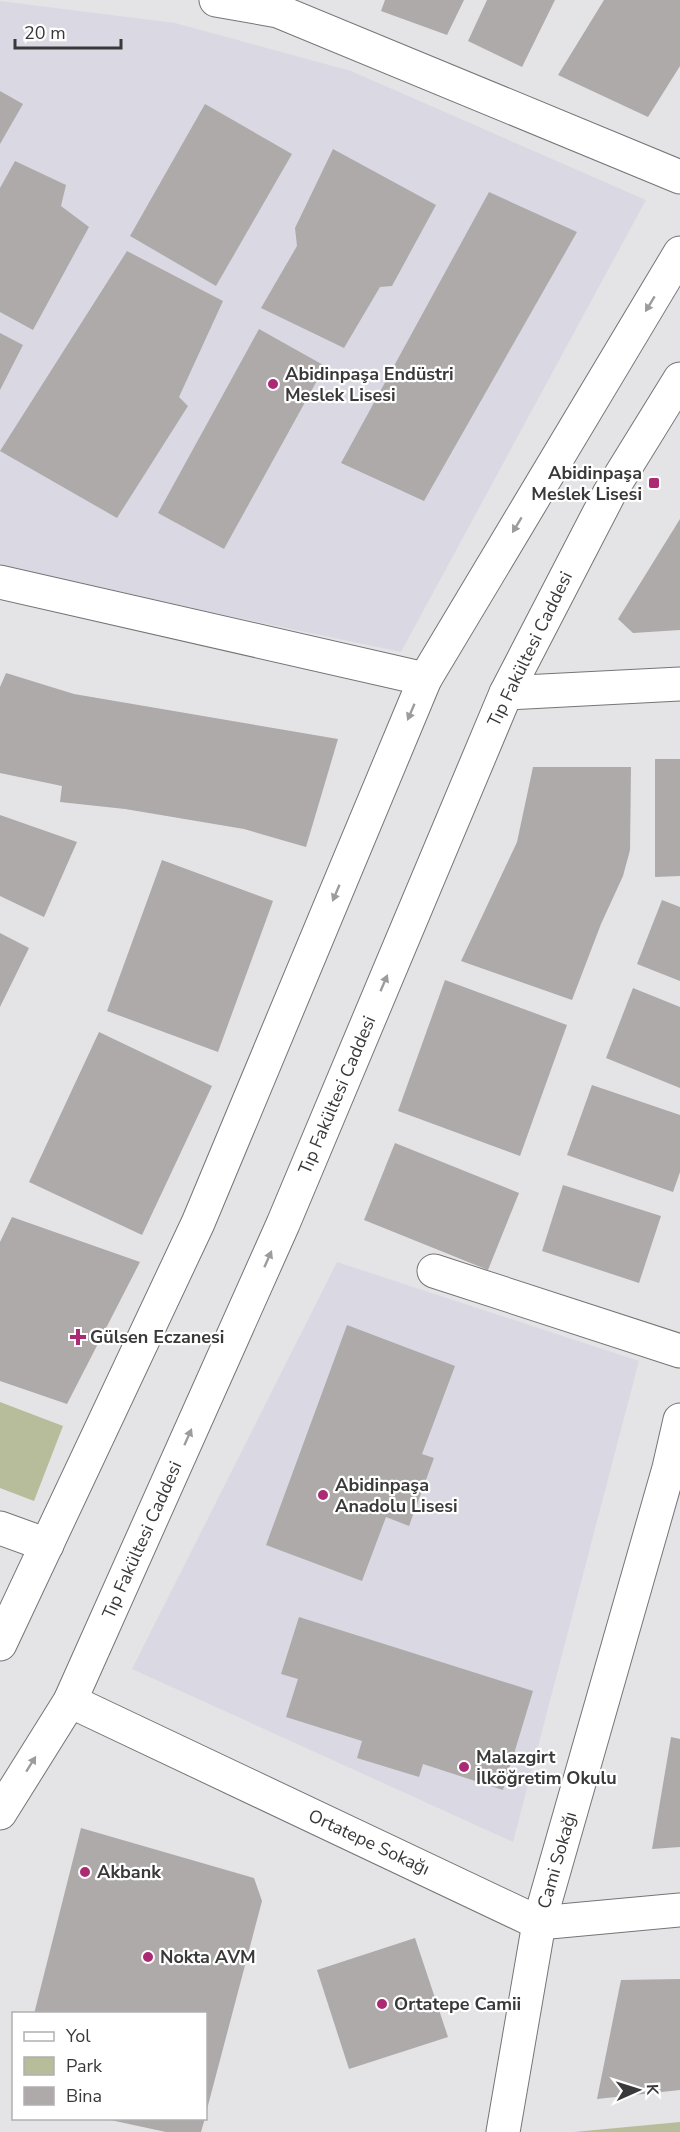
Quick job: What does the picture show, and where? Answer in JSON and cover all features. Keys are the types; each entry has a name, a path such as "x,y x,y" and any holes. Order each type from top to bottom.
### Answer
{"main road":[{"path":"216,0 278,12 680,177"},
{"path":"0,1644 198,1223 425,679 680,254"},
{"name":"Tıp Fakültesi Caddesi","path":"0,1813 70,1701 283,1224 506,693 609,494 680,380"},
{"path":"3,590 425,679"},
{"path":"506,693 680,684"},
{"path":"434,1271 680,1350"},
{"name":"Cami Sokağı","path":"503,2132 539,1923 674,1467 680,1420"},
{"path":"0,1528 46,1545"},
{"name":"Ortatepe Sokağı","path":"70,1701 539,1923"},
{"path":"539,1923 680,1910"}],"shaded area":[{"name":"Abidinpaşa Endüstri Meslek Lisesi","path":"0,1 175,23 351,71 646,200 401,652 0,568"},
{"path":"337,1262 639,1361 513,1842 132,1669"}],"green space":[{"path":"0,1402 63,1426 34,1501 0,1488"},
{"path":"680,2122 680,2132 574,2132"}],"building":[{"path":"385,0 464,0 447,35 381,11"},
{"path":"487,0 555,0 522,67 468,41"},
{"path":"604,0 680,0 680,66 648,117 558,75"},
{"path":"0,91 23,104 0,144"},
{"path":"205,104 292,154 216,286 130,236"},
{"path":"333,149 436,205 392,286 380,287 344,348 261,308 297,246 295,228"},
{"path":"15,161 66,185 61,206 89,227 33,330 0,312 0,188"},
{"path":"489,192 577,232 424,501 341,463"},
{"path":"127,251 223,301 179,397 188,406 117,518 0,451"},
{"path":"259,329 325,366 224,549 158,513"},
{"path":"0,333 23,345 0,390"},
{"path":"680,519 680,630 633,633 618,619"},
{"path":"6,673 74,694 338,739 306,847 244,829 125,809 60,802 62,786 0,773 0,687"},
{"path":"655,759 680,759 680,876 655,877"},
{"path":"533,767 631,767 630,850 623,876 601,924 572,1000 461,961 517,842"},
{"path":"0,815 77,842 44,917 0,896"},
{"path":"162,860 273,901 218,1052 107,1011"},
{"path":"662,900 680,907 680,981 637,964"},
{"path":"0,933 29,948 0,1007"},
{"path":"445,980 567,1025 520,1156 398,1111"},
{"path":"633,988 680,1007 680,1088 606,1058"},
{"path":"99,1032 212,1086 142,1235 29,1182"},
{"path":"592,1085 680,1115 680,1172 673,1192 567,1155"},
{"path":"395,1143 519,1193 488,1270 364,1220"},
{"path":"563,1185 661,1216 639,1283 542,1251"},
{"path":"12,1217 140,1262 67,1404 0,1381 0,1242"},
{"path":"347,1325 455,1366 422,1454 434,1458 409,1526 386,1517 362,1581 266,1545"},
{"path":"299,1617 533,1691 503,1790 423,1764 419,1777 357,1758 362,1741 286,1717 298,1679 281,1674"},
{"path":"671,1737 680,1739 680,1847 652,1849"},
{"name":"Nokta AVM","path":"81,1828 254,1878 262,1901 207,2109 207,2012 35,2012"},
{"name":"Ortatepe Camii","path":"415,1938 448,2037 349,2069 317,1970"},
{"path":"680,1979 680,2090 597,2099 621,1980"},
{"path":"110,2120 204,2120 201,2132 166,2132"}],"place":[{"name":"Abidinpaşa Endüstri Meslek Lisesi","path":"273,384"},
{"name":"Abidinpaşa Meslek Lisesi","path":"654,483"},
{"name":"Gülsen Eczanesi","path":"78,1337"},
{"name":"Abidinpaşa Anadolu Lisesi","path":"323,1495"},
{"name":"Malazgirt İlköğretim Okulu","path":"464,1767"},
{"name":"Akbank","path":"85,1872"},
{"name":"Nokta AVM","path":"148,1957"},
{"name":"Ortatepe Camii","path":"382,2004"}]}
